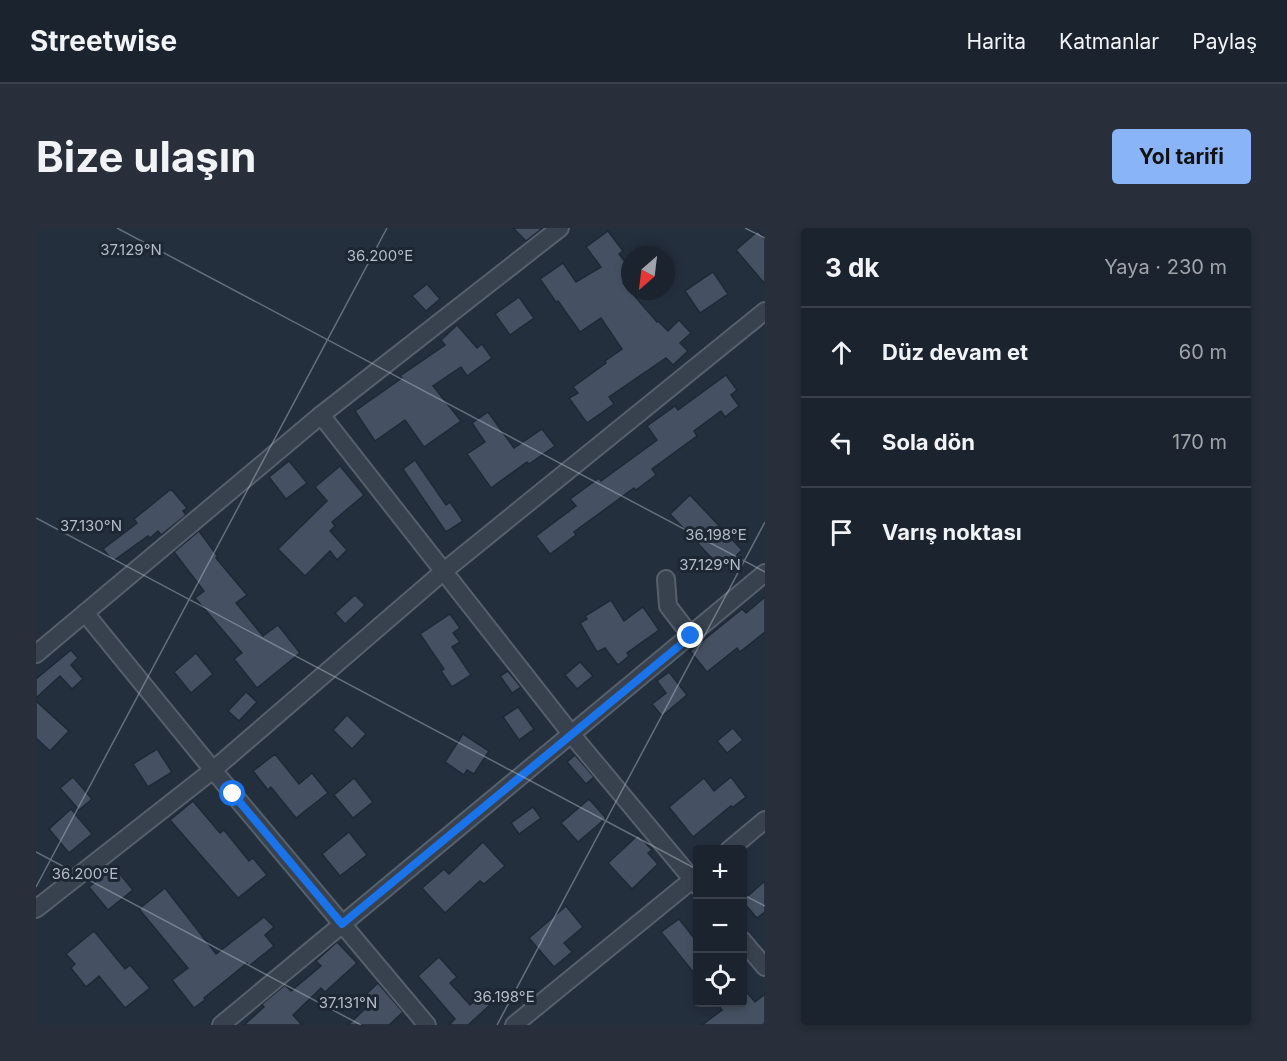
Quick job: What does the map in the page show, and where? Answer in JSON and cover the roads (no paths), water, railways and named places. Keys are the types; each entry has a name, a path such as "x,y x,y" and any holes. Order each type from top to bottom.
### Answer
{"street":[{"path":"36,654 321,415 560,228"},
{"path":"36,909 213,770 444,571 765,311"},
{"path":"321,415 572,735 693,876"},
{"path":"220,1025 765,573"},
{"path":"666,579 668,606 691,636"},
{"path":"85,614 428,1025"},
{"path":"734,845 765,820"},
{"path":"514,1025 693,882"},
{"path":"747,946 765,967"}]}
